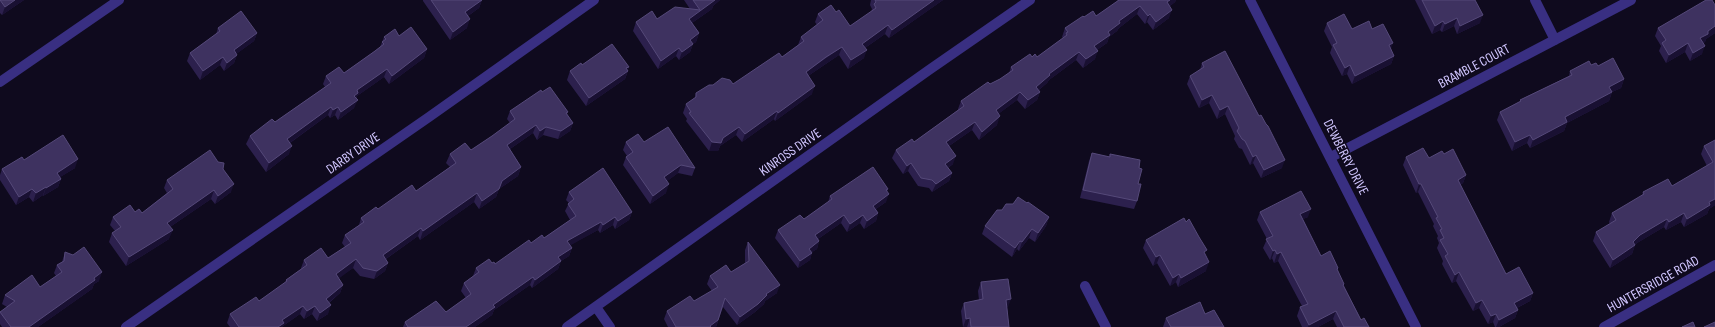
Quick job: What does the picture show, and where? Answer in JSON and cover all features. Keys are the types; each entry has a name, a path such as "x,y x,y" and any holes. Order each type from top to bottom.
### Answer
{"street":[{"path":"0,82 119,0"},
{"name":"DARBY DRIVE","path":"126,327 429,117 594,0"},
{"name":"KINROSS DRIVE","path":"567,327 923,74 1030,0"},
{"name":"DEWBERRY DRIVE","path":"1250,0 1416,327"},
{"path":"1535,0 1555,40"},
{"name":"BRAMBLE COURT","path":"1331,157 1631,0"},
{"name":"HUNTERSRIDGE ROAD","path":"1604,327 1715,265"},
{"path":"1085,286 1106,327"},
{"path":"596,307 610,327"}],"building":[{"path":"0,0 15,0 5,7"},
{"path":"431,0 482,0 465,12 470,19 453,32"},
{"path":"693,0 715,0 689,19 699,33 690,40 693,44 682,52 679,48 661,61 636,22 652,11 657,19 675,7 700,10"},
{"path":"875,0 934,0 892,30 888,25 862,44 867,50 851,60 842,47 826,57 806,72 815,86 778,113 777,111 745,134 739,127 723,138 721,143 712,142 689,113 691,112 686,104 696,97 696,93 709,85 713,85 722,78 730,80 733,84 779,53 782,57 804,41 801,37 823,20 818,14 831,5 836,12 839,10 850,26 876,8 874,4 876,2"},
{"path":"1119,0 1170,0 1167,2 1172,10 1156,22 1150,14 1148,16 1140,6 1119,21 1120,23 1108,32 1110,35 1094,46 1098,51 1086,59 1079,52 1049,74 1050,75 1036,87 1040,92 1028,100 1020,92 996,110 1000,116 982,132 975,122 946,142 956,156 945,164 952,173 936,184 932,180 921,178 911,163 907,166 896,150 912,139 914,142 964,106 961,101 988,82 990,84 1000,79 1013,70 1011,67 1030,54 1032,57 1035,54 1037,57 1067,35 1066,33 1068,32 1065,28 1093,11 1096,16"},
{"path":"1422,0 1475,0 1483,15 1460,26 1457,18 1445,24 1443,21 1435,26"},
{"path":"1706,0 1712,0 1715,5 1715,26 1708,31 1708,34 1700,38 1705,46 1693,53 1688,43 1669,55 1662,43 1666,40 1658,28"},
{"path":"241,11 257,33 234,50 237,55 227,63 223,57 203,71 190,53 220,31 218,28"},
{"path":"1344,14 1352,29 1369,21 1372,29 1383,24 1393,43 1389,45 1394,56 1355,76 1350,65 1345,68 1333,45 1337,43 1327,23"},
{"path":"411,27 427,49 392,76 387,69 357,90 358,93 354,96 358,100 341,112 338,107 333,110 331,107 287,139 292,146 269,163 250,136 272,119 275,122 331,83 326,76 339,67 344,73 375,51 384,44 382,42 386,39 384,37 395,29 399,36"},
{"path":"612,44 629,67 626,68 628,71 589,98 570,71 581,63 582,65"},
{"path":"1225,51 1259,116 1261,115 1268,126 1285,160 1264,170 1256,155 1253,157 1245,141 1237,131 1239,128 1228,106 1220,110 1212,95 1202,100 1190,76 1204,67 1202,63"},
{"path":"1613,58 1624,79 1609,87 1612,92 1565,117 1567,122 1533,140 1530,135 1515,142 1500,112 1521,101 1520,100 1572,75 1570,71 1589,61 1591,65 1596,63 1598,66"},
{"path":"550,87 568,112 566,113 573,123 561,131 546,127 540,131 536,125 507,145 521,167 502,181 499,189 482,201 477,193 423,231 421,228 383,255 388,263 377,271 363,268 356,259 336,274 343,285 326,299 331,305 320,313 315,306 307,311 303,306 282,320 284,323 278,327 239,327 230,314 256,297 259,301 287,281 286,280 307,265 304,260 321,248 328,258 351,243 345,235 364,222 361,218 376,207 378,209 412,185 416,191 456,163 450,154 465,143 471,150 492,136 515,119 510,111 541,90 542,92"},
{"path":"668,127 695,168 681,165 664,177 669,184 653,196 626,157 633,152 626,142 638,134 644,142"},
{"path":"63,135 78,159 57,173 61,179 36,193 32,189 19,197 2,169 22,157 24,160"},
{"path":"1715,140 1715,199 1709,202 1710,205 1687,219 1684,213 1669,222 1667,219 1640,235 1633,242 1635,245 1613,260 1596,232 1616,220 1612,213 1644,194 1643,192 1668,179 1672,186 1713,162 1704,146"},
{"path":"1423,148 1429,158 1442,151 1444,154 1453,149 1466,175 1458,180 1506,274 1519,267 1533,293 1514,303 1518,310 1499,320 1496,314 1491,316 1482,300 1476,303 1459,272 1455,275 1445,256 1448,254 1440,240 1444,238 1440,230 1442,229 1436,218 1438,217 1421,184 1419,184 1406,157"},
{"path":"210,150 218,162 224,163 223,169 234,184 218,196 214,190 167,223 173,230 129,257 112,233 121,227 113,217 130,205 135,212 139,209 142,213 173,189 167,180"},
{"path":"1092,153 1110,157 1110,154 1140,160 1139,168 1142,169 1138,184 1141,184 1137,201 1083,190"},
{"path":"873,167 888,189 886,190 889,194 873,206 878,213 867,221 863,215 850,224 844,215 815,235 819,241 809,249 812,253 800,261 778,230 800,215 804,219 832,199 830,196"},
{"path":"603,168 632,212 618,221 615,217 603,225 601,222 567,241 572,248 558,257 561,261 535,280 533,277 493,305 495,307 466,327 408,327 405,322 436,301 446,312 471,294 464,283 479,272 476,268 489,259 495,264 529,240 531,243 542,235 544,238 576,216 568,204 574,199 569,192"},
{"path":"1301,191 1311,209 1300,214 1321,256 1330,251 1338,268 1337,269 1344,284 1343,285 1361,320 1364,318 1369,327 1344,327 1336,311 1309,325 1300,307 1308,304 1281,252 1277,254 1275,250 1273,251 1266,239 1273,236 1260,212"},
{"path":"1018,197 1027,203 1028,202 1049,217 1038,233 1032,229 1022,242 1020,241 1015,248 985,226 997,210 1002,210 1006,204 1013,204"},
{"path":"1184,218 1186,222 1189,219 1207,250 1204,252 1209,262 1181,278 1179,274 1173,278 1160,255 1156,257 1146,240"},
{"path":"748,242 780,285 766,294 767,295 758,304 740,317 725,298 718,320 710,326 711,327 676,327 667,311 690,296 694,301 718,287 710,276 726,265 731,272 749,261"},
{"path":"84,247 102,272 94,278 95,280 29,327 11,327 0,312 15,301 5,295 32,275 40,287 62,272 57,265 64,261 65,252 73,255"},
{"path":"1008,279 1011,299 1006,300 1009,327 971,327 970,318 966,319 964,303 983,299 981,282"},
{"path":"1200,302 1205,314 1214,310 1224,327 1171,327 1166,318"},
{"path":"1693,322 1695,327 1682,327"},
{"path":"1715,322 1715,327 1704,327"}]}
